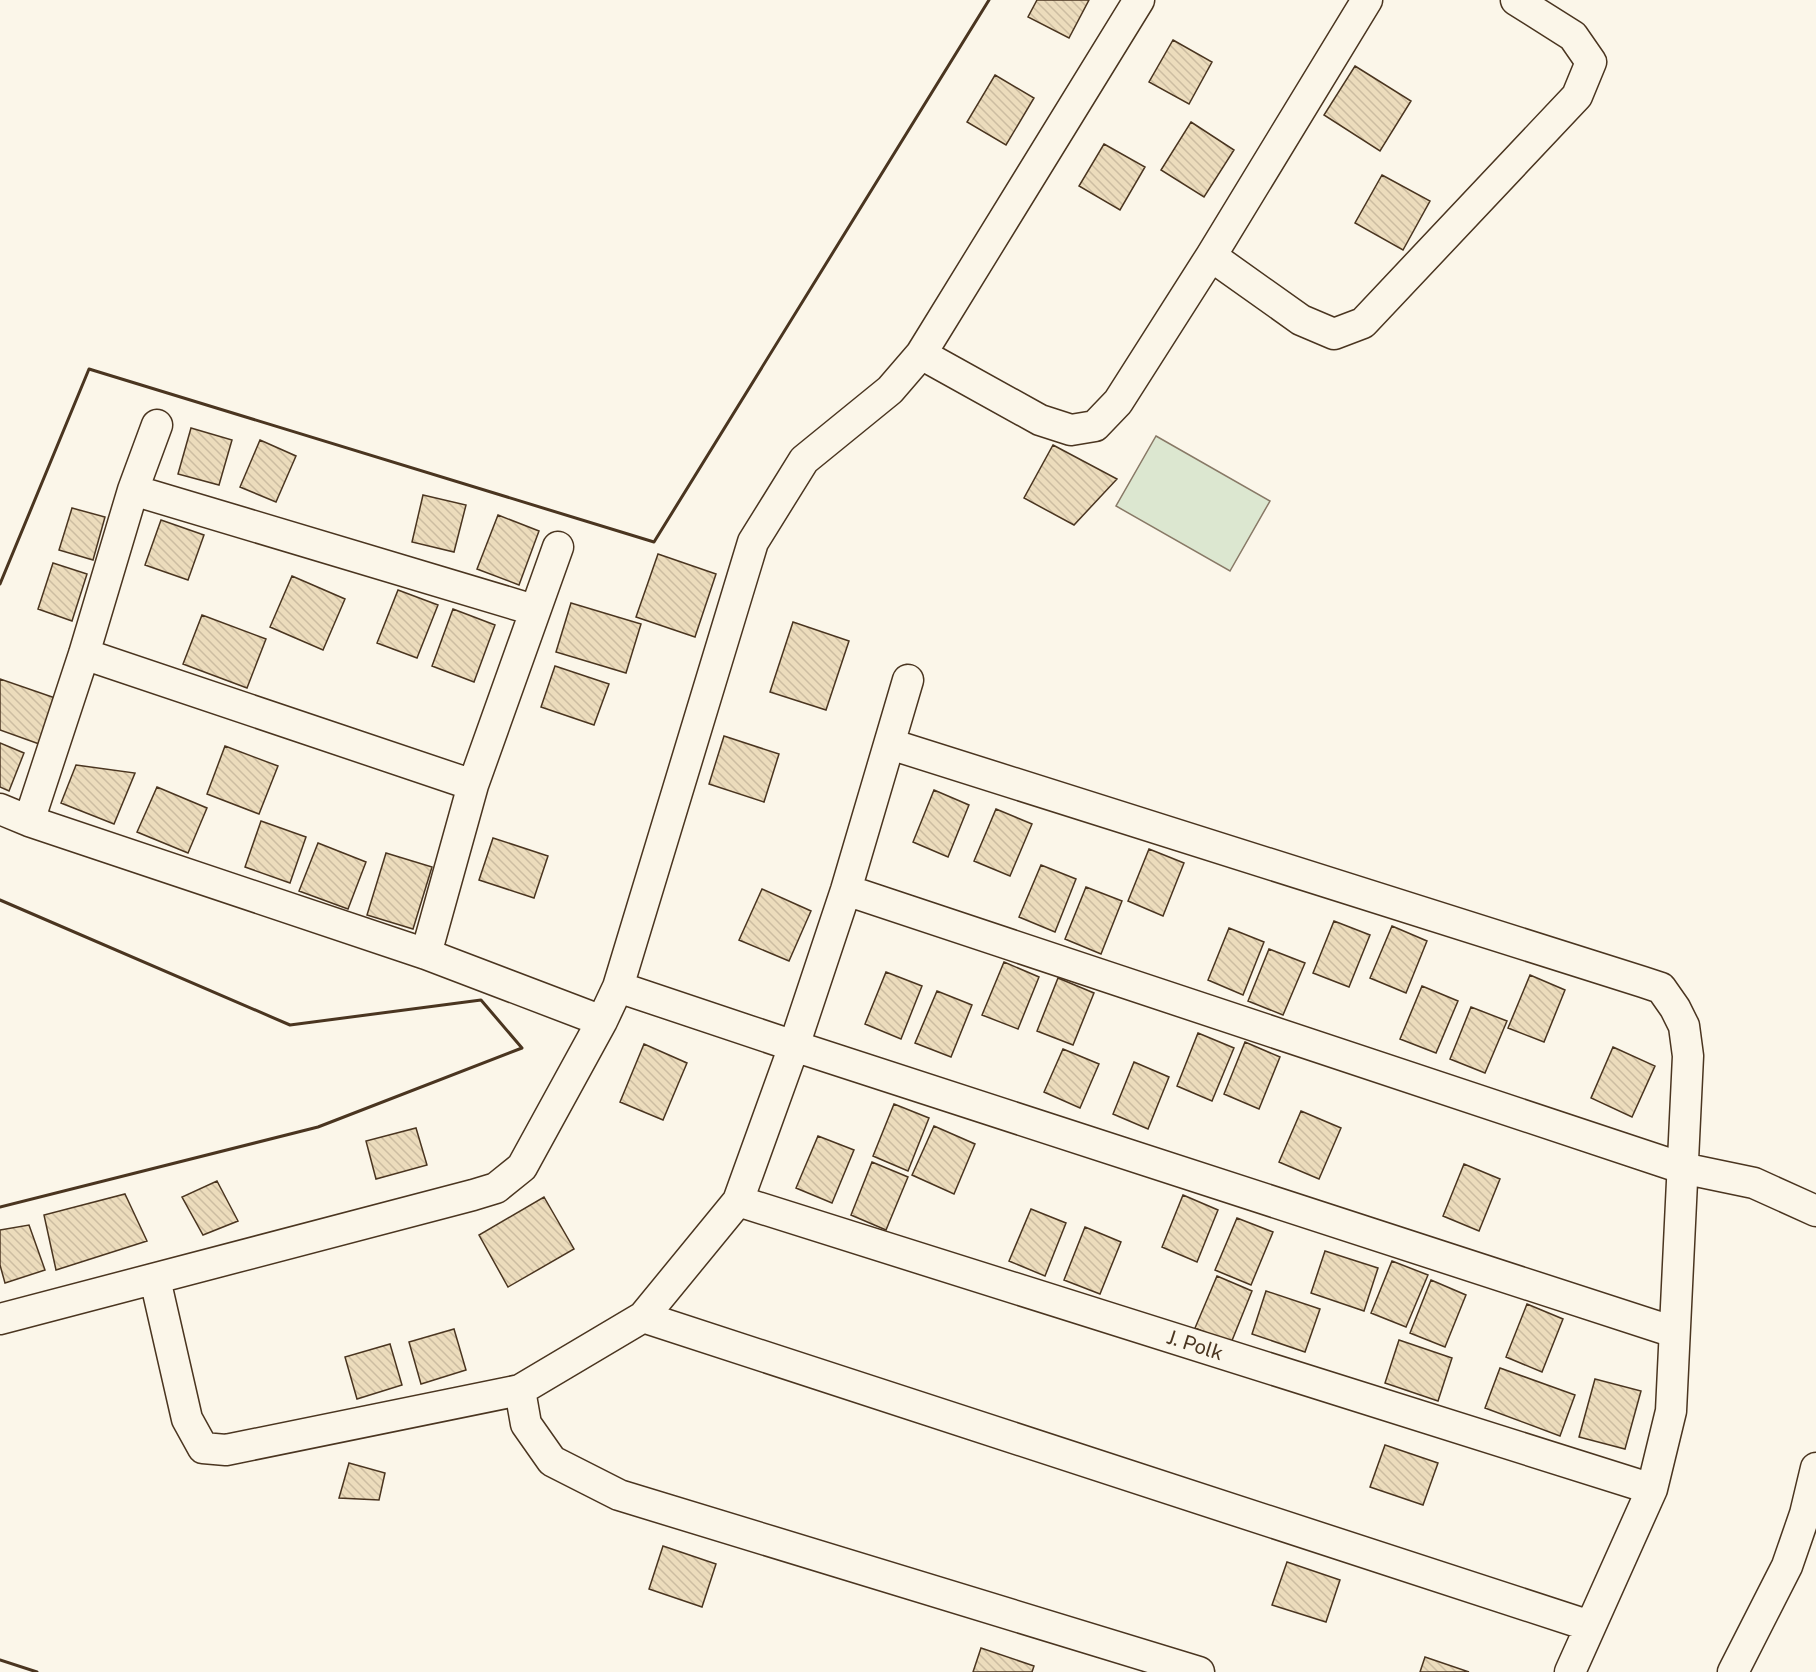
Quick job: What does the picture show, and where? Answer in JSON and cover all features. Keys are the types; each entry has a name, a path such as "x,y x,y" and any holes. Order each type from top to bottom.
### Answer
{"street":[{"path":"0,1318 473,1195 496,1188 522,1167 602,1021 618,987 753,542 804,460 890,390 921,354 1139,0"},
{"path":"921,354 1040,420 1071,430 1095,426 1118,402 1211,256 1367,0"},
{"path":"1211,256 1300,320 1334,333 1363,323 1577,96 1591,62 1574,36 1515,0"},
{"path":"29,821 84,654 133,490 157,425"},
{"path":"133,490 534,610"},
{"path":"426,954 473,786 558,547"},
{"path":"84,654 473,786"},
{"path":"155,1279 187,1419 203,1448 226,1450 520,1390 643,1317 738,1201 794,1046 846,890 908,680"},
{"path":"890,744 1661,988 1684,1026 1688,1056 1671,1411 1652,1489 1570,1672"},
{"path":"0,809 29,821 426,954 602,1021"},
{"path":"846,890 1682,1168 1754,1183 1816,1211"},
{"path":"618,987 1674,1332"},
{"name":"J. Polk","path":"738,1201 1652,1489"},
{"path":"643,1317 1590,1626"},
{"path":"520,1390 526,1424 552,1461 619,1495 1199,1672"},
{"path":"1733,1672 1787,1566 1805,1514 1816,1468"}],"green space":[{"path":"1156,436 1270,501 1230,571 1116,506"}],"building":[{"path":"1037,0 1089,0 1069,38 1028,17"},
{"path":"1173,40 1212,62 1189,104 1149,82"},
{"path":"1355,66 1411,101 1380,151 1324,115"},
{"path":"995,75 1034,98 1006,145 967,122"},
{"path":"1191,122 1234,150 1204,197 1161,170"},
{"path":"1104,144 1145,167 1120,210 1079,186"},
{"path":"1382,175 1430,201 1403,250 1355,223"},
{"path":"191,428 232,440 219,485 178,474"},
{"path":"260,440 296,456 276,502 240,487"},
{"path":"1053,445 1117,479 1074,525 1024,498"},
{"path":"423,495 466,505 454,552 412,542"},
{"path":"72,508 105,517 93,560 59,550"},
{"path":"498,515 539,531 519,585 477,569"},
{"path":"161,520 204,535 188,580 145,565"},
{"path":"658,554 716,574 695,637 636,617"},
{"path":"53,563 87,574 72,621 38,609"},
{"path":"292,576 345,599 323,650 270,627"},
{"path":"398,590 438,605 417,658 377,643"},
{"path":"571,603 641,624 626,673 556,652"},
{"path":"453,609 495,625 474,682 432,666"},
{"path":"202,615 266,639 247,688 183,664"},
{"path":"793,622 849,641 826,710 770,692"},
{"path":"555,666 609,684 594,725 541,707"},
{"path":"0,679 58,699 42,745 0,730"},
{"path":"724,736 779,754 764,802 709,784"},
{"path":"0,743 24,753 9,791 0,787"},
{"path":"225,746 278,766 259,814 207,794"},
{"path":"76,765 135,773 114,824 61,803"},
{"path":"157,787 207,808 188,853 137,832"},
{"path":"934,790 969,805 948,857 913,842"},
{"path":"996,809 1032,824 1010,876 974,861"},
{"path":"261,821 306,837 290,883 245,867"},
{"path":"493,838 548,856 534,898 479,880"},
{"path":"318,843 366,862 348,909 299,891"},
{"path":"1149,849 1184,863 1163,916 1128,901"},
{"path":"386,853 432,867 413,929 367,915"},
{"path":"1041,865 1076,879 1055,932 1019,917"},
{"path":"1086,887 1122,901 1101,954 1065,939"},
{"path":"762,889 811,911 789,961 739,940"},
{"path":"1334,921 1370,935 1349,987 1313,973"},
{"path":"1392,926 1427,941 1406,993 1370,978"},
{"path":"1229,928 1264,942 1243,995 1208,980"},
{"path":"1269,949 1305,963 1283,1015 1248,1001"},
{"path":"1004,962 1039,977 1018,1029 982,1015"},
{"path":"886,972 922,986 901,1039 865,1024"},
{"path":"1530,975 1565,990 1544,1042 1508,1028"},
{"path":"1058,978 1094,993 1073,1045 1037,1031"},
{"path":"1422,986 1458,1001 1436,1053 1400,1039"},
{"path":"937,991 972,1005 951,1057 915,1043"},
{"path":"1471,1007 1507,1021 1485,1073 1450,1059"},
{"path":"1198,1033 1234,1048 1212,1101 1177,1086"},
{"path":"1245,1042 1280,1057 1259,1109 1224,1094"},
{"path":"644,1044 687,1063 663,1120 620,1102"},
{"path":"1613,1047 1655,1066 1632,1117 1591,1098"},
{"path":"1063,1049 1099,1064 1080,1108 1044,1092"},
{"path":"1134,1062 1169,1077 1148,1129 1113,1114"},
{"path":"894,1104 929,1118 908,1171 873,1156"},
{"path":"1301,1111 1341,1128 1319,1179 1279,1162"},
{"path":"934,1126 975,1144 954,1194 912,1175"},
{"path":"416,1128 427,1165 376,1179 366,1141"},
{"path":"818,1136 854,1150 832,1203 796,1188"},
{"path":"872,1162 908,1177 886,1230 851,1215"},
{"path":"1464,1164 1500,1179 1479,1231 1443,1216"},
{"path":"217,1181 238,1221 203,1235 182,1197"},
{"path":"125,1194 147,1241 56,1270 44,1215"},
{"path":"1183,1195 1218,1210 1197,1262 1162,1247"},
{"path":"544,1197 574,1249 508,1287 479,1235"},
{"path":"1031,1209 1066,1223 1045,1276 1009,1261"},
{"path":"1237,1218 1273,1232 1251,1285 1215,1270"},
{"path":"29,1225 45,1270 5,1283 0,1265 0,1230"},
{"path":"1085,1227 1121,1242 1100,1294 1064,1280"},
{"path":"1325,1251 1378,1268 1364,1311 1311,1293"},
{"path":"1392,1261 1428,1275 1406,1327 1371,1313"},
{"path":"1217,1276 1252,1291 1231,1343 1195,1328"},
{"path":"1431,1280 1466,1295 1445,1347 1410,1333"},
{"path":"1266,1291 1320,1309 1305,1352 1252,1334"},
{"path":"1527,1304 1563,1319 1542,1372 1506,1357"},
{"path":"454,1329 466,1370 421,1384 409,1342"},
{"path":"1399,1340 1452,1358 1438,1401 1385,1383"},
{"path":"390,1344 402,1385 357,1399 345,1357"},
{"path":"1500,1368 1575,1395 1560,1436 1485,1408"},
{"path":"1595,1379 1641,1391 1625,1449 1579,1437"},
{"path":"1385,1445 1438,1463 1423,1505 1370,1487"},
{"path":"349,1463 385,1473 379,1500 339,1498"},
{"path":"663,1546 716,1564 702,1607 649,1589"},
{"path":"1287,1562 1340,1580 1326,1622 1272,1605"},
{"path":"981,1648 1034,1666 1032,1672 973,1672"},
{"path":"1425,1657 1469,1672 1420,1672"}],"wall":[{"path":"0,584 89,369 654,542 989,0"},
{"path":"0,900 290,1025 481,1000 522,1048 318,1127 0,1207"},
{"path":"0,1660 37,1672"}]}
